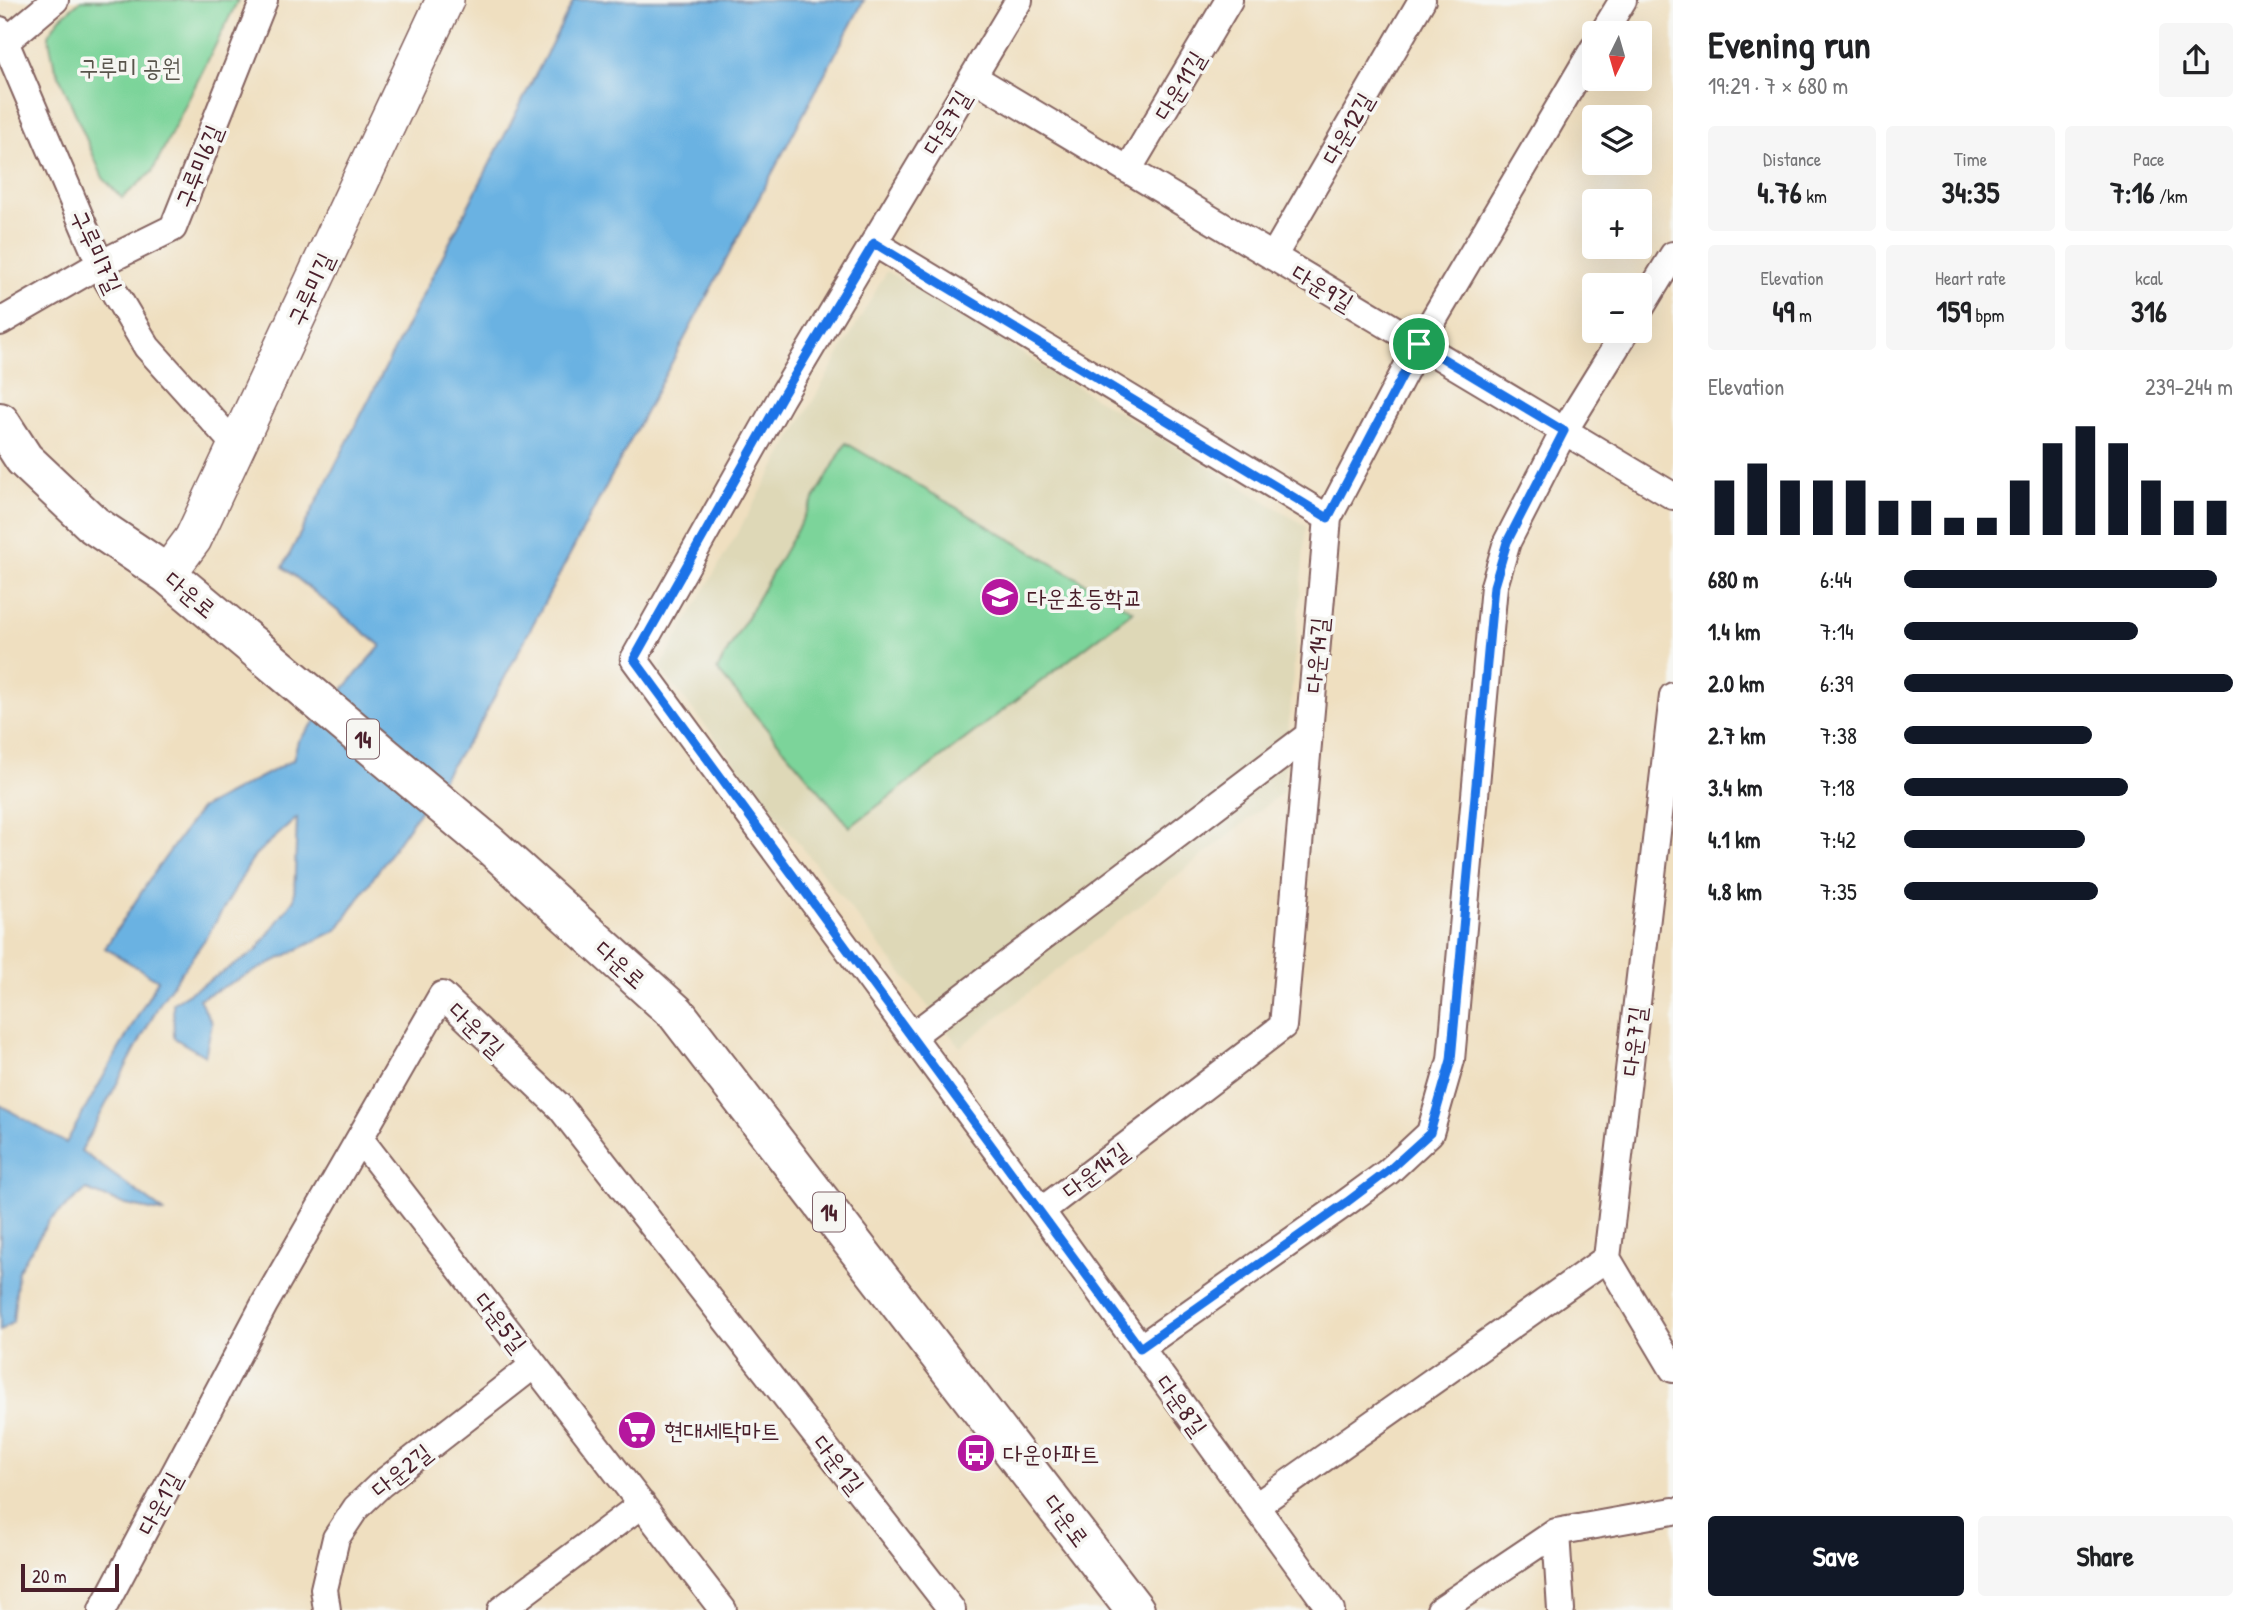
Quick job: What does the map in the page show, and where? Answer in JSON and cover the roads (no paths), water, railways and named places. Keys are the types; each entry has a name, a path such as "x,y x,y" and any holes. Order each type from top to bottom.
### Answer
{"main road":[{"name":"다운로","path":"0,422 24,459 94,525 167,573 490,845 676,1013 1135,1610"}],"street":[{"path":"3,36 55,0"},
{"name":"구루미6길","path":"0,322 100,264 173,228 264,0"},
{"name":"구루미길","path":"167,573 193,539 445,0"},
{"name":"다운7길","path":"634,659 781,398 1019,0"},
{"name":"다운11길","path":"1128,170 1229,0"},
{"name":"다운12길","path":"1273,257 1422,0"},
{"path":"1610,21 1623,0"},
{"name":"구루미7길","path":"3,36 106,278 147,347 236,446"},
{"name":"다운14길","path":"1041,1211 1283,1026 1328,518 1419,344 1582,68"},
{"name":"다운9길","path":"973,77 1673,496"},
{"path":"874,243 1328,518"},
{"path":"1652,289 1673,255"},
{"path":"1140,1348 1347,1202 1388,1171 1430,1133 1451,1060 1494,586 1507,542 1564,431 1619,343"},
{"name":"다운8길","path":"634,659 1331,1610"},
{"name":"다운7길","path":"1607,1258 1673,696"},
{"path":"912,1036 1309,735"},
{"name":"다운1길","path":"110,1605 265,1303 442,995 560,1107 952,1610"},
{"name":"다운5길","path":"360,1139 723,1610"},
{"path":"1256,1506 1607,1258 1673,1369"},
{"name":"다운2길","path":"327,1610 324,1588 336,1538 356,1508 380,1485 534,1365"},
{"path":"501,1610 642,1504"},
{"path":"1440,1610 1556,1532 1673,1511"},
{"path":"1556,1532 1561,1610"}],"water":[{"path":"574,0 864,0 480,724 337,930 199,999 212,1023 205,1056 174,1038 173,1003 255,952 294,899 297,818 255,855 208,935 161,1001 81,1151 166,1213 126,1205 86,1190 49,1221 18,1271 13,1322 0,1331 0,1105 66,1143 158,980 105,948 200,809 293,760 298,741 381,646 283,567"}],"place":[{"name":"다운초등학교","path":"1000,597"},
{"name":"현대세탁마트","path":"637,1430"},
{"name":"다운아파트","path":"976,1453"}],"park label":[{"name":"구루미 공원","path":"130,67"}]}
